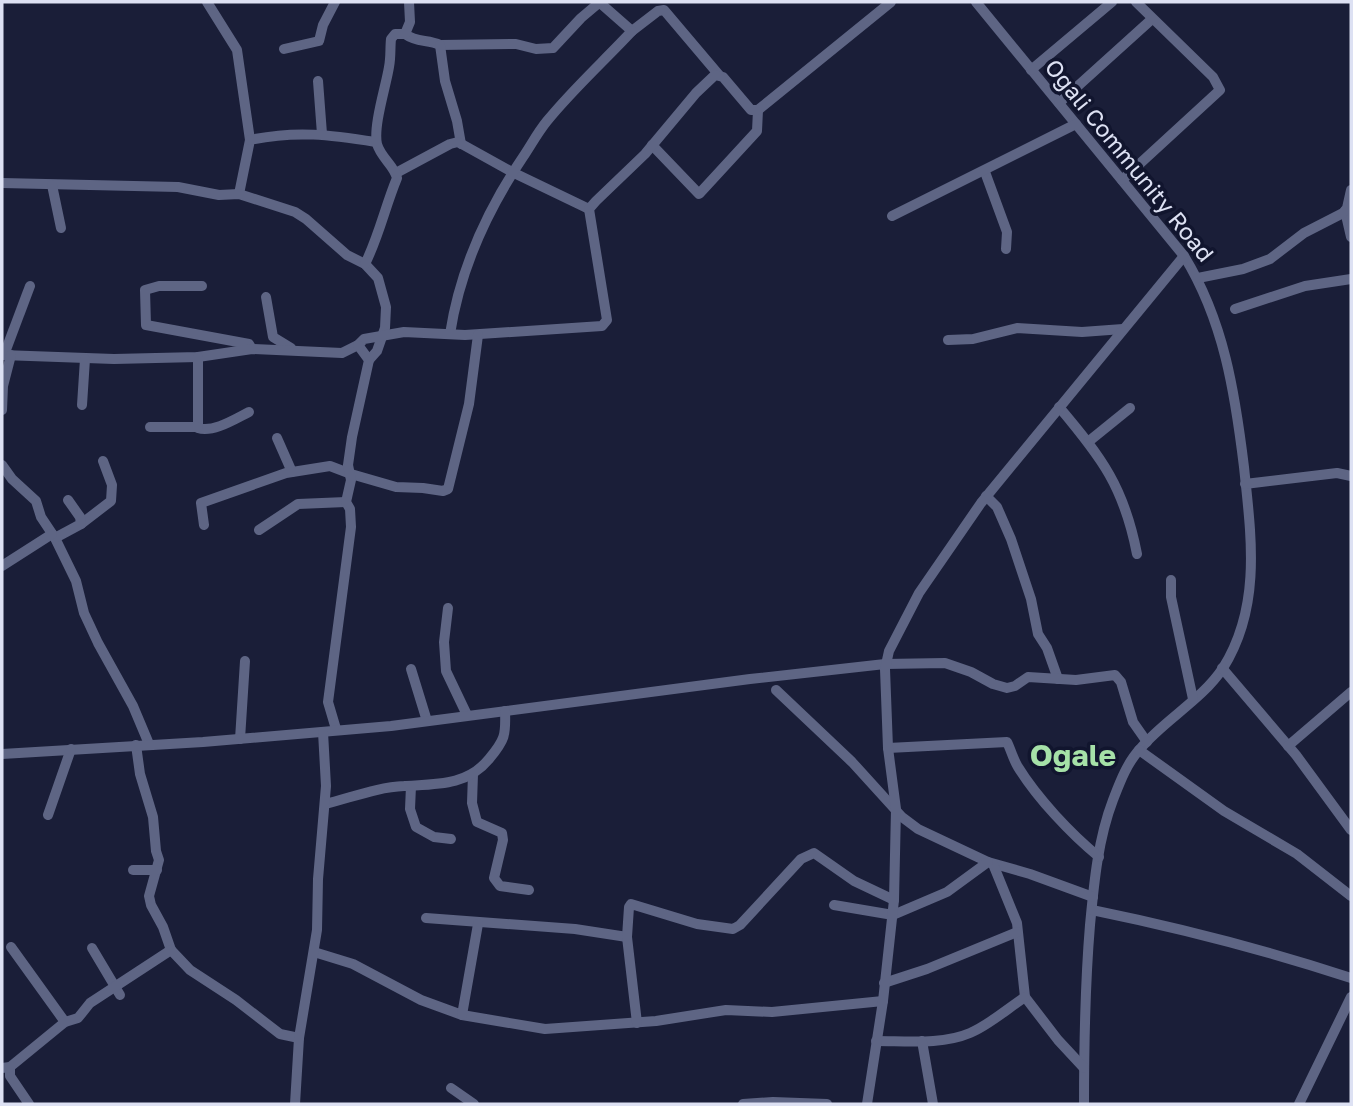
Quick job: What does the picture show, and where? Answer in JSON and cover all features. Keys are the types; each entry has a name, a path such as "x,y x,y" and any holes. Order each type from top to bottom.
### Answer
{"street":[{"path":"206,2 237,50 250,140 239,194"},
{"path":"284,48 319,41 323,25 335,2"},
{"path":"405,34 410,22 410,2"},
{"path":"396,173 383,158 376,142 390,66 391,38 395,34 405,34 413,40 433,41 440,45 516,44 536,49 553,48 599,2 632,31"},
{"path":"450,334 460,287 476,240 485,218 512,172 548,120 632,31 657,11 664,10 745,105 751,110 758,110 891,2"},
{"name":"Ogali Community Road","path":"976,2 1184,256 1198,278 1224,345 1233,391 1251,541 1249,592 1240,632 1223,668 1143,746 1124,775 1112,804 1099,857 1093,897 1087,967 1084,1104"},
{"path":"1031,70 1112,2"},
{"path":"1122,180 1220,90 1213,77 1136,2"},
{"path":"1059,103 1152,19"},
{"path":"440,45 445,81 461,144"},
{"path":"589,209 652,145 696,93 715,75 719,75"},
{"path":"318,81 322,134"},
{"path":"652,145 699,194 757,131 758,110"},
{"path":"892,216 985,172 998,162 1076,124"},
{"path":"250,140 286,133 322,134 376,142"},
{"path":"365,264 382,228 396,173 450,144 461,144 589,209"},
{"path":"985,172 1007,232 1006,249"},
{"path":"2,183 178,187 219,195 239,194 295,212 347,255 365,264 378,278 385,302 386,328 377,351 369,360 348,464 351,474 346,502 351,509 351,527 328,702 336,729"},
{"path":"52,185 61,229"},
{"path":"1351,190 1345,211 1351,237"},
{"path":"6,355 85,359 198,357 252,349 342,353 364,339 404,332 478,335 596,327 605,324 607,320 589,209"},
{"path":"1198,278 1243,269 1270,259 1304,233 1345,211"},
{"path":"867,1104 883,1001 894,900 896,809 888,748 885,664 893,640 919,593 986,496 1184,256"},
{"path":"1236,309 1306,286 1351,279"},
{"path":"2,410 6,355 30,286"},
{"path":"202,286 159,286 145,290 145,325 248,344 252,349"},
{"path":"266,297 273,337 297,351"},
{"path":"948,340 973,339 1017,328 1082,332 1123,330"},
{"path":"204,525 201,503 292,472 330,466 396,487 443,491 448,489 469,404 478,335"},
{"path":"358,345 369,360"},
{"path":"198,357 198,427"},
{"path":"82,405 85,359"},
{"path":"1059,407 1088,442 1120,492 1137,554"},
{"path":"1088,442 1130,408"},
{"path":"150,427 198,427 204,430 249,412"},
{"path":"277,438 292,472"},
{"path":"2,566 81,524 111,501 112,485 103,461"},
{"path":"2,465 12,479 36,501 41,517 54,536 76,581 85,613 98,643 133,706 149,744"},
{"path":"1245,484 1337,473 1351,476"},
{"path":"986,496 998,507 1011,539 1031,599 1038,634 1047,648 1058,679"},
{"path":"68,500 80,517 81,524"},
{"path":"259,530 298,504 346,502"},
{"path":"1171,580 1171,597 1193,699"},
{"path":"448,608 444,642 446,671 467,715"},
{"path":"240,739 245,662"},
{"path":"2,754 323,732 885,664 945,663 1007,688 1028,677 1076,680 1115,675 1119,677 1127,711 1143,746 1224,811 1297,854 1351,896"},
{"path":"1223,668 1288,746 1351,830"},
{"path":"411,669 427,721"},
{"path":"776,690 918,829 991,863 1093,897"},
{"path":"1288,746 1351,692"},
{"path":"325,804 391,788 448,783 473,774 504,740 505,711"},
{"path":"295,1104 299,1038 317,930 318,879 325,804 326,764 323,732"},
{"path":"888,748 1007,742 1016,765 1027,779 1064,823 1099,857"},
{"path":"136,745 140,774 153,817 159,860 149,896 171,950 190,970 236,1000 280,1034 299,1038"},
{"path":"48,815 71,749"},
{"path":"473,774 472,803 477,822 502,833 503,840 494,878 500,886 529,890"},
{"path":"411,786 410,809 416,827 434,837 451,839"},
{"path":"637,1023 627,937 629,907 633,904 697,924 733,929 740,925 801,859 814,853 854,881 894,900"},
{"path":"834,905 892,915 947,892 991,863"},
{"path":"991,863 1015,917 1025,997 1084,1068"},
{"path":"132,870 157,870"},
{"path":"1092,910 1288,957 1351,978"},
{"path":"426,918 478,924 575,929 627,937"},
{"path":"462,1015 478,924"},
{"path":"884,983 927,969 1017,932"},
{"path":"10,947 65,1022"},
{"path":"92,948 117,992"},
{"path":"29,1104 6,1068 65,1022 78,1018 90,1003 117,992 171,950"},
{"path":"314,953 353,964 421,1000 462,1015 545,1029 637,1023 726,1010 772,1012 883,1001"},
{"path":"876,1041 922,1041 970,1033 1025,997"},
{"path":"1299,1104 1348,1011 1351,997"},
{"path":"922,1041 933,1104"},
{"path":"451,1088 474,1104"},
{"path":"743,1104 827,1104"}],"district":[{"name":"Ogale","path":"1073,755"}]}
